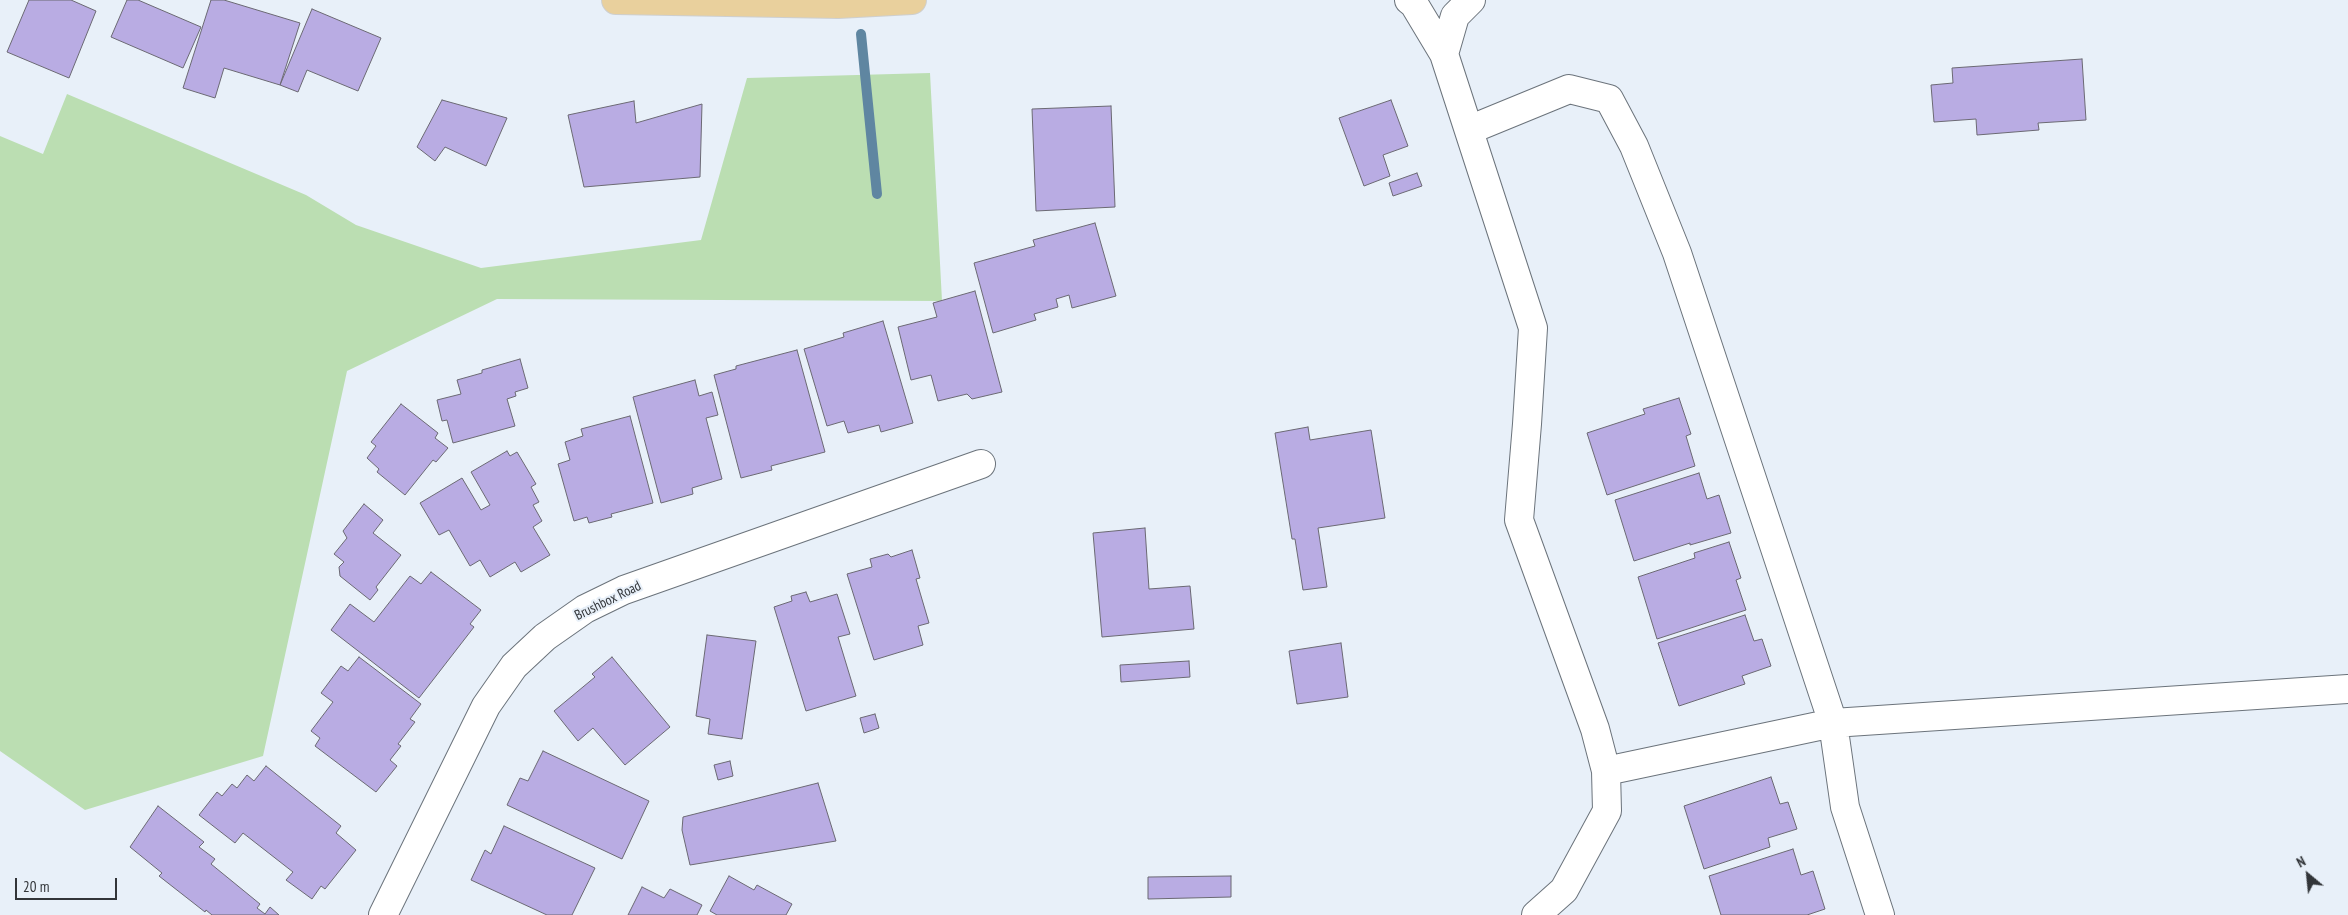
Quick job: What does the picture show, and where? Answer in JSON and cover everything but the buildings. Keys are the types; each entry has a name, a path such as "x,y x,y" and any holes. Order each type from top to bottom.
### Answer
{"main road":[{"path":"616,0 838,4 912,0"}],"street":[{"path":"1409,0 1414,4 1444,54 1533,328 1528,424 1519,520 1595,729 1606,771 1607,811 1564,890 1536,915"},
{"path":"1444,54 1454,16 1471,0"},
{"path":"1469,130 1569,89 1609,99 1634,146 1677,253 1833,723 1845,808 1880,915"},
{"name":"Brushbox Road","path":"383,915 486,706 514,666 546,637 585,609 624,590 981,464"},
{"path":"1606,771 1833,723 2348,689"}],"green space":[{"path":"930,73 942,301 497,299 347,371 263,756 85,810 0,751 0,136 43,154 67,94 306,195 356,225 481,268 701,240 747,78"}],"waterway":[{"path":"861,34 877,194"}]}
